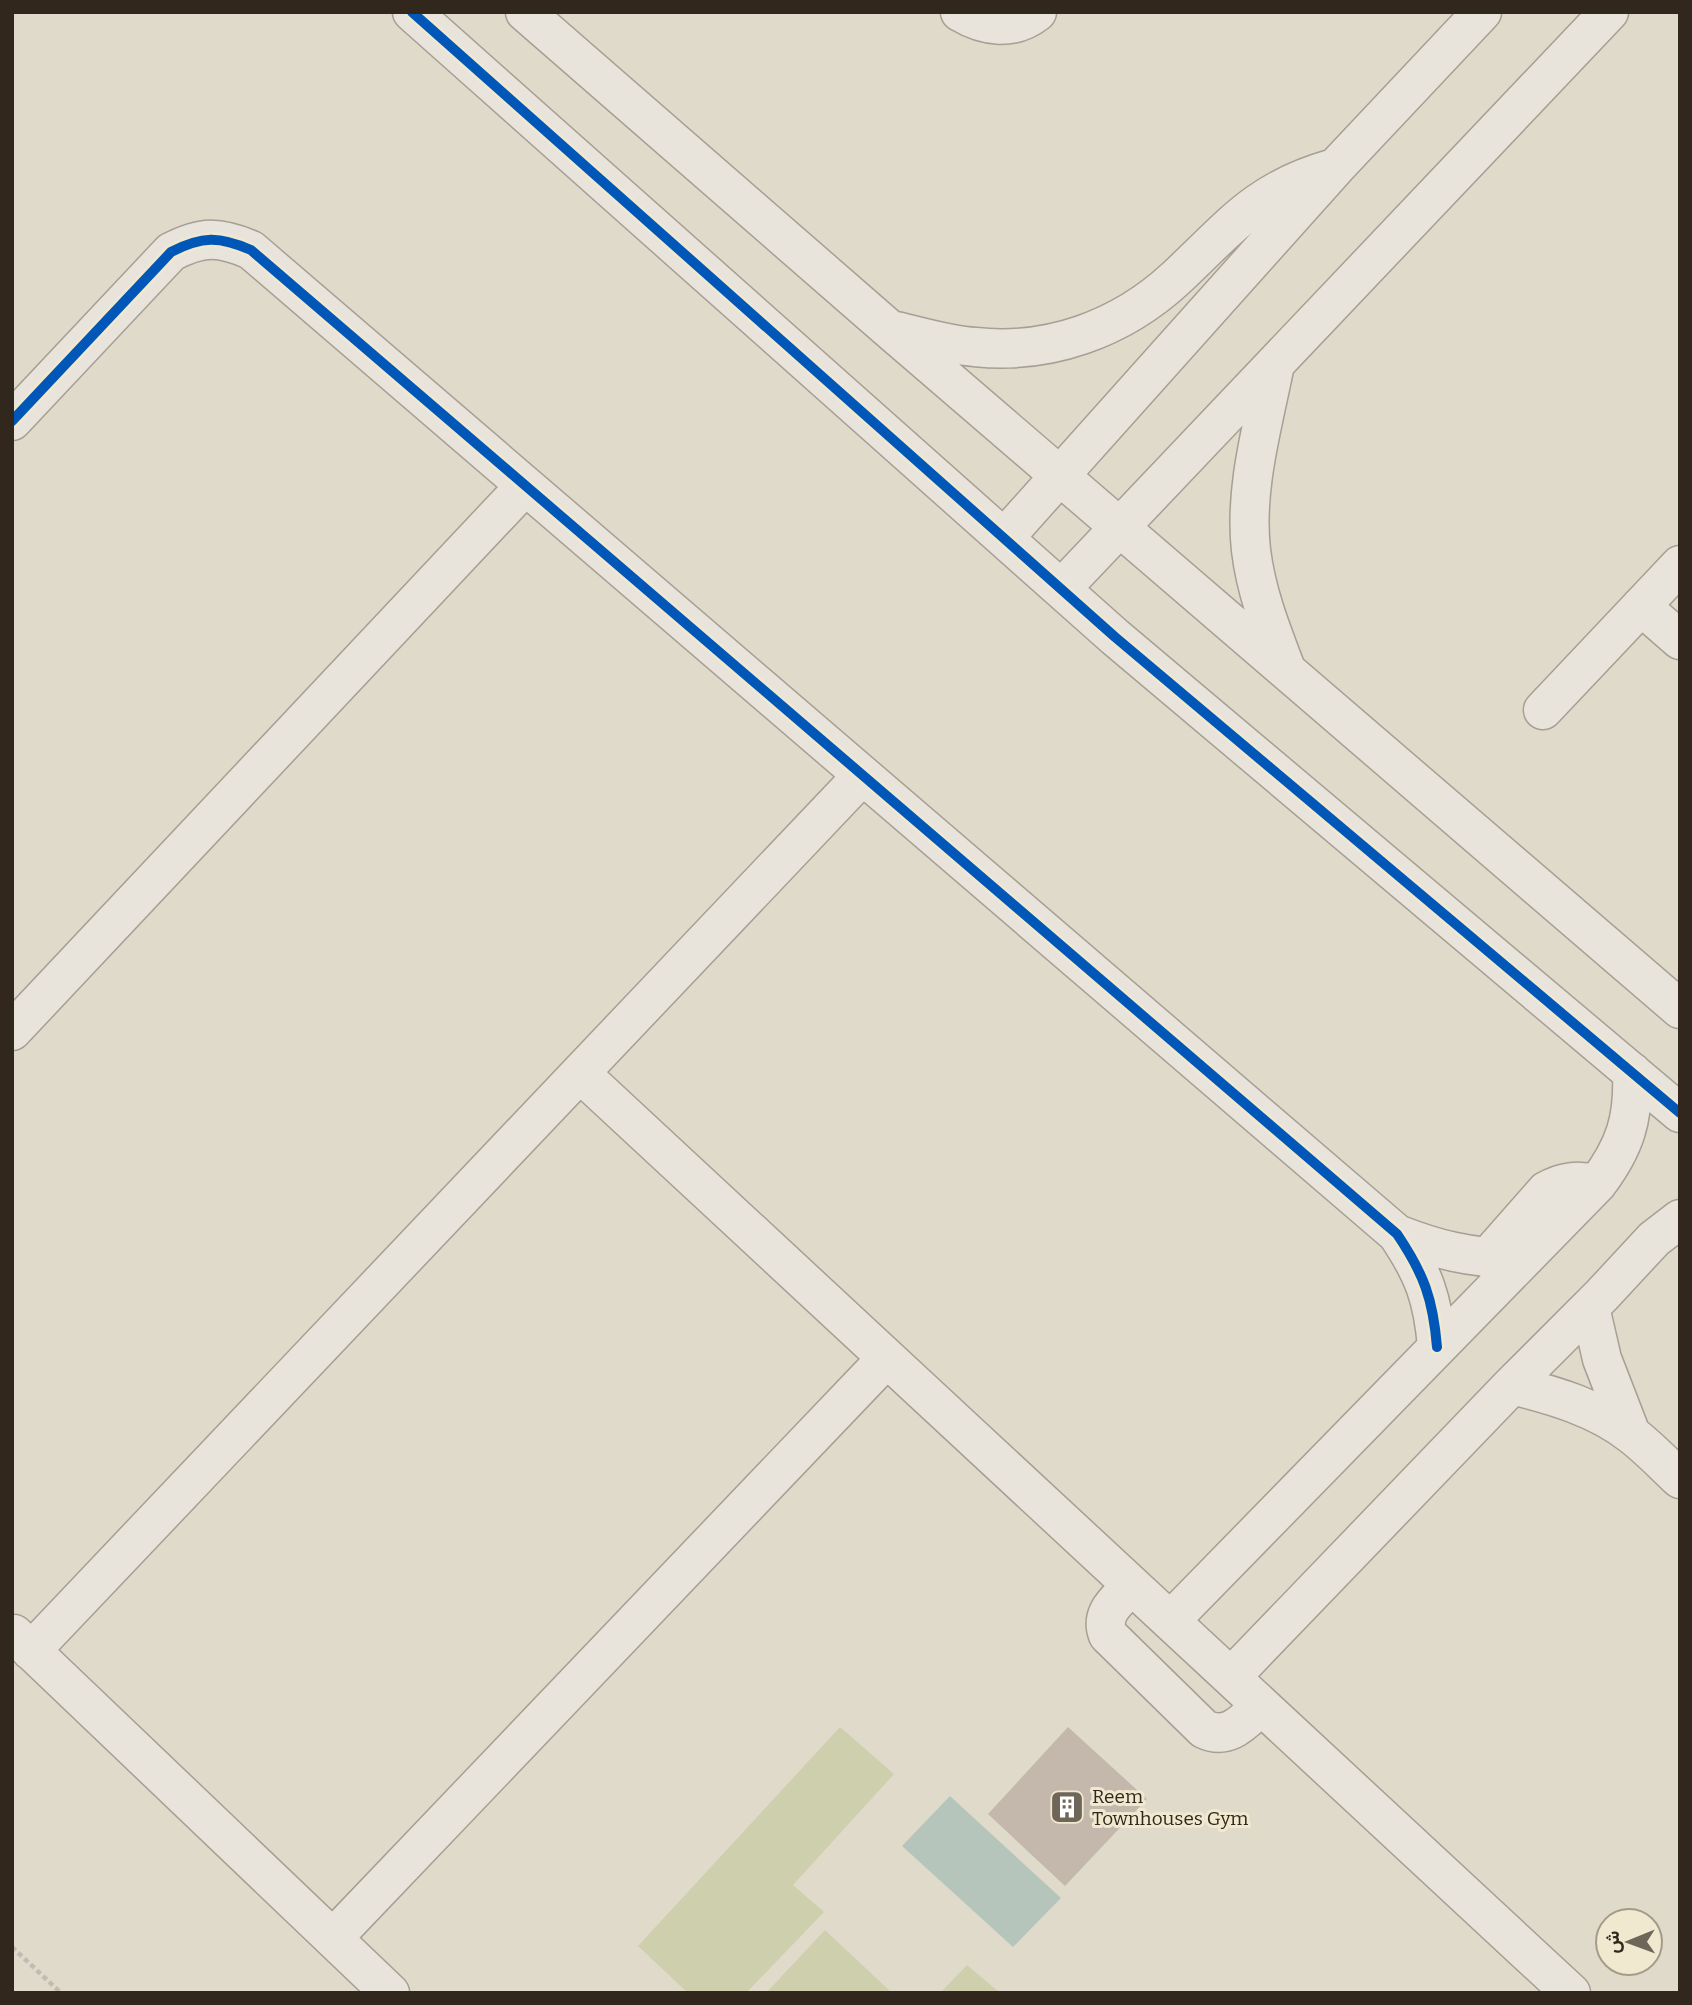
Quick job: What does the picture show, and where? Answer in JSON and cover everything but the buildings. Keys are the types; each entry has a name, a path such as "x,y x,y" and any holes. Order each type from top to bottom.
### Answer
{"street":[{"path":"412,12 1061,589 1680,1113"},
{"path":"525,12 889,329 1680,1009"},
{"path":"960,12 977,22 996,26 1014,24 1037,12"},
{"path":"1004,537 1336,167 1482,12"},
{"path":"1061,589 1609,12"},
{"path":"889,329 945,342 1001,349 1030,348 1063,342 1094,331 1123,318 1151,299 1238,216 1261,200 1284,186 1336,167"},
{"path":"12,421 171,252 190,243 210,239 231,241 251,250 1397,1234 1414,1259 1427,1287 1437,1346"},
{"path":"1275,363 1253,473 1249,526 1260,598 1286,671"},
{"path":"12,1031 524,487"},
{"path":"1543,710 1680,565"},
{"path":"1640,606 1680,640"},
{"path":"390,1993 22,1642 581,1074 862,776"},
{"path":"1170,1621 1437,1346 1506,1258 1597,1184 1612,1165 1623,1143 1633,1096 1632,1072"},
{"path":"581,1074 1570,1993"},
{"path":"1231,1677 1654,1239 1680,1219"},
{"path":"1397,1234 1456,1254 1506,1258"},
{"path":"1590,1307 1602,1359 1631,1434"},
{"path":"332,1938 886,1359"},
{"path":"1512,1385 1562,1399 1609,1421 1631,1434 1680,1479"},
{"path":"1131,1586 1108,1611 1105,1627 1108,1634 1204,1729 1213,1733 1231,1731 1261,1706"}],"path":[{"path":"12,1947 61,1993"}],"green space":[{"path":"840,1727 894,1774 793,1885 824,1912 746,1993 688,1993 638,1946"},
{"path":"825,1930 892,1993 766,1993"},
{"path":"967,1965 1000,1993 940,1993"}],"shaded area":[{"path":"950,1796 1061,1898 1013,1947 902,1846"}],"cycle path":[{"path":"412,12 1115,637 1680,1113"},
{"path":"12,421 171,252 192,243 211,240 229,242 251,250 1397,1234 1426,1288 1437,1347"}],"place":[{"name":"Reem Townhouses Gym","path":"1067,1807"}]}
